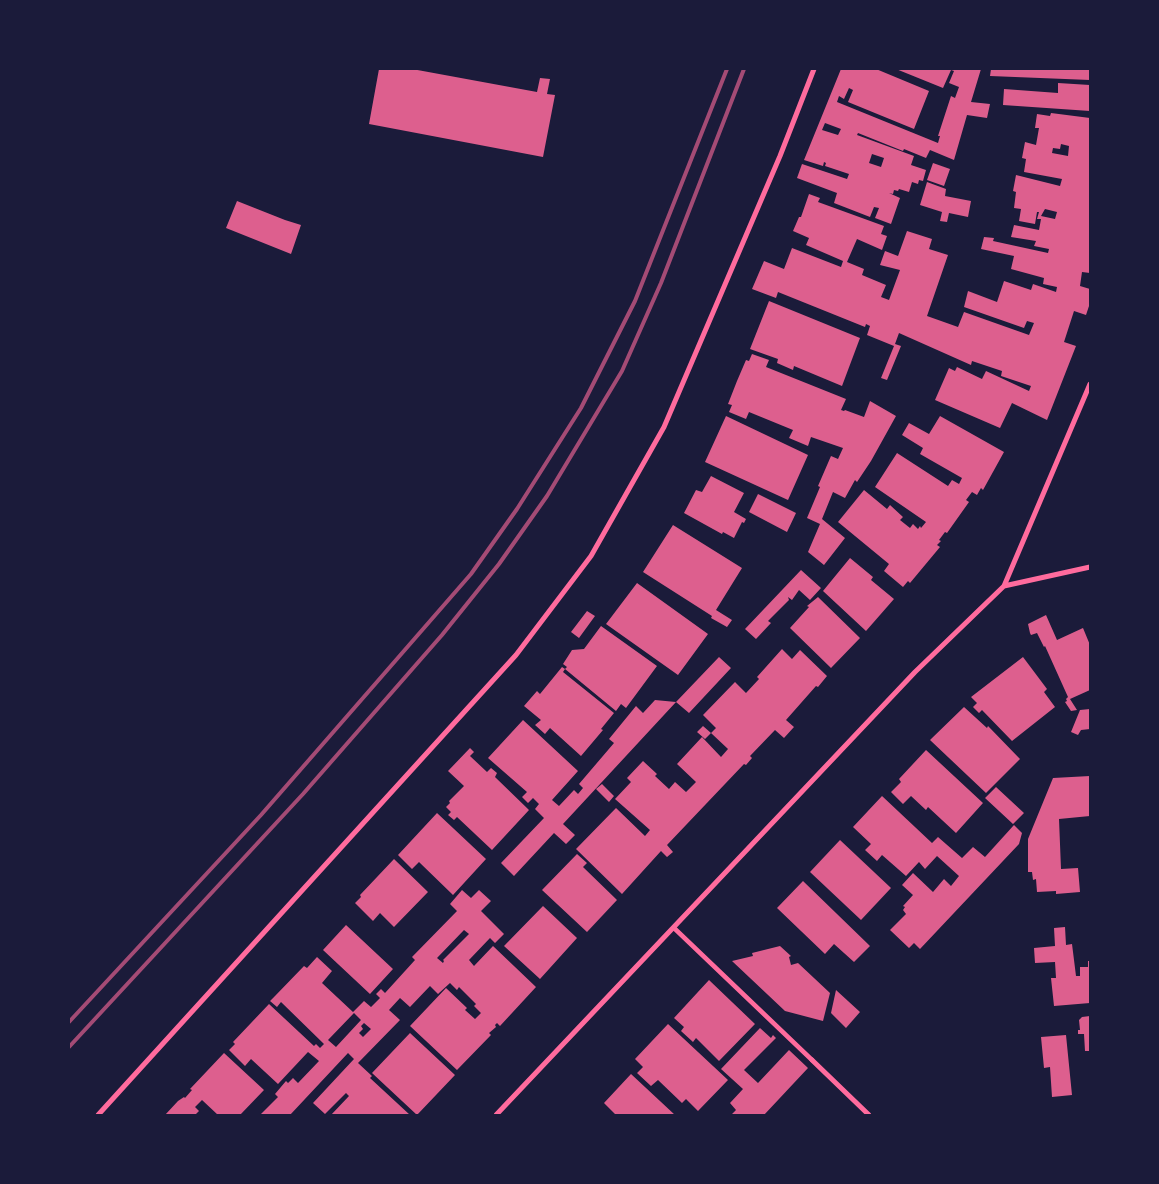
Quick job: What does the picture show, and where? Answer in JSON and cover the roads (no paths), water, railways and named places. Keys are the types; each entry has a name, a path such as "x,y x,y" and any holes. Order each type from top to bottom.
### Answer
{"street":[{"path":"98,1115 516,655 591,556 664,427 780,156 814,69"},
{"path":"496,1115 915,672 1004,586 1090,384"},
{"path":"1004,586 1090,567"},
{"path":"674,928 869,1115"}],"railway":[{"path":"69,1022 261,815 471,574 517,509 581,408 635,301 727,69"},
{"path":"69,1047 303,794 442,635 499,564 547,496 622,371 661,283 744,69"}]}
